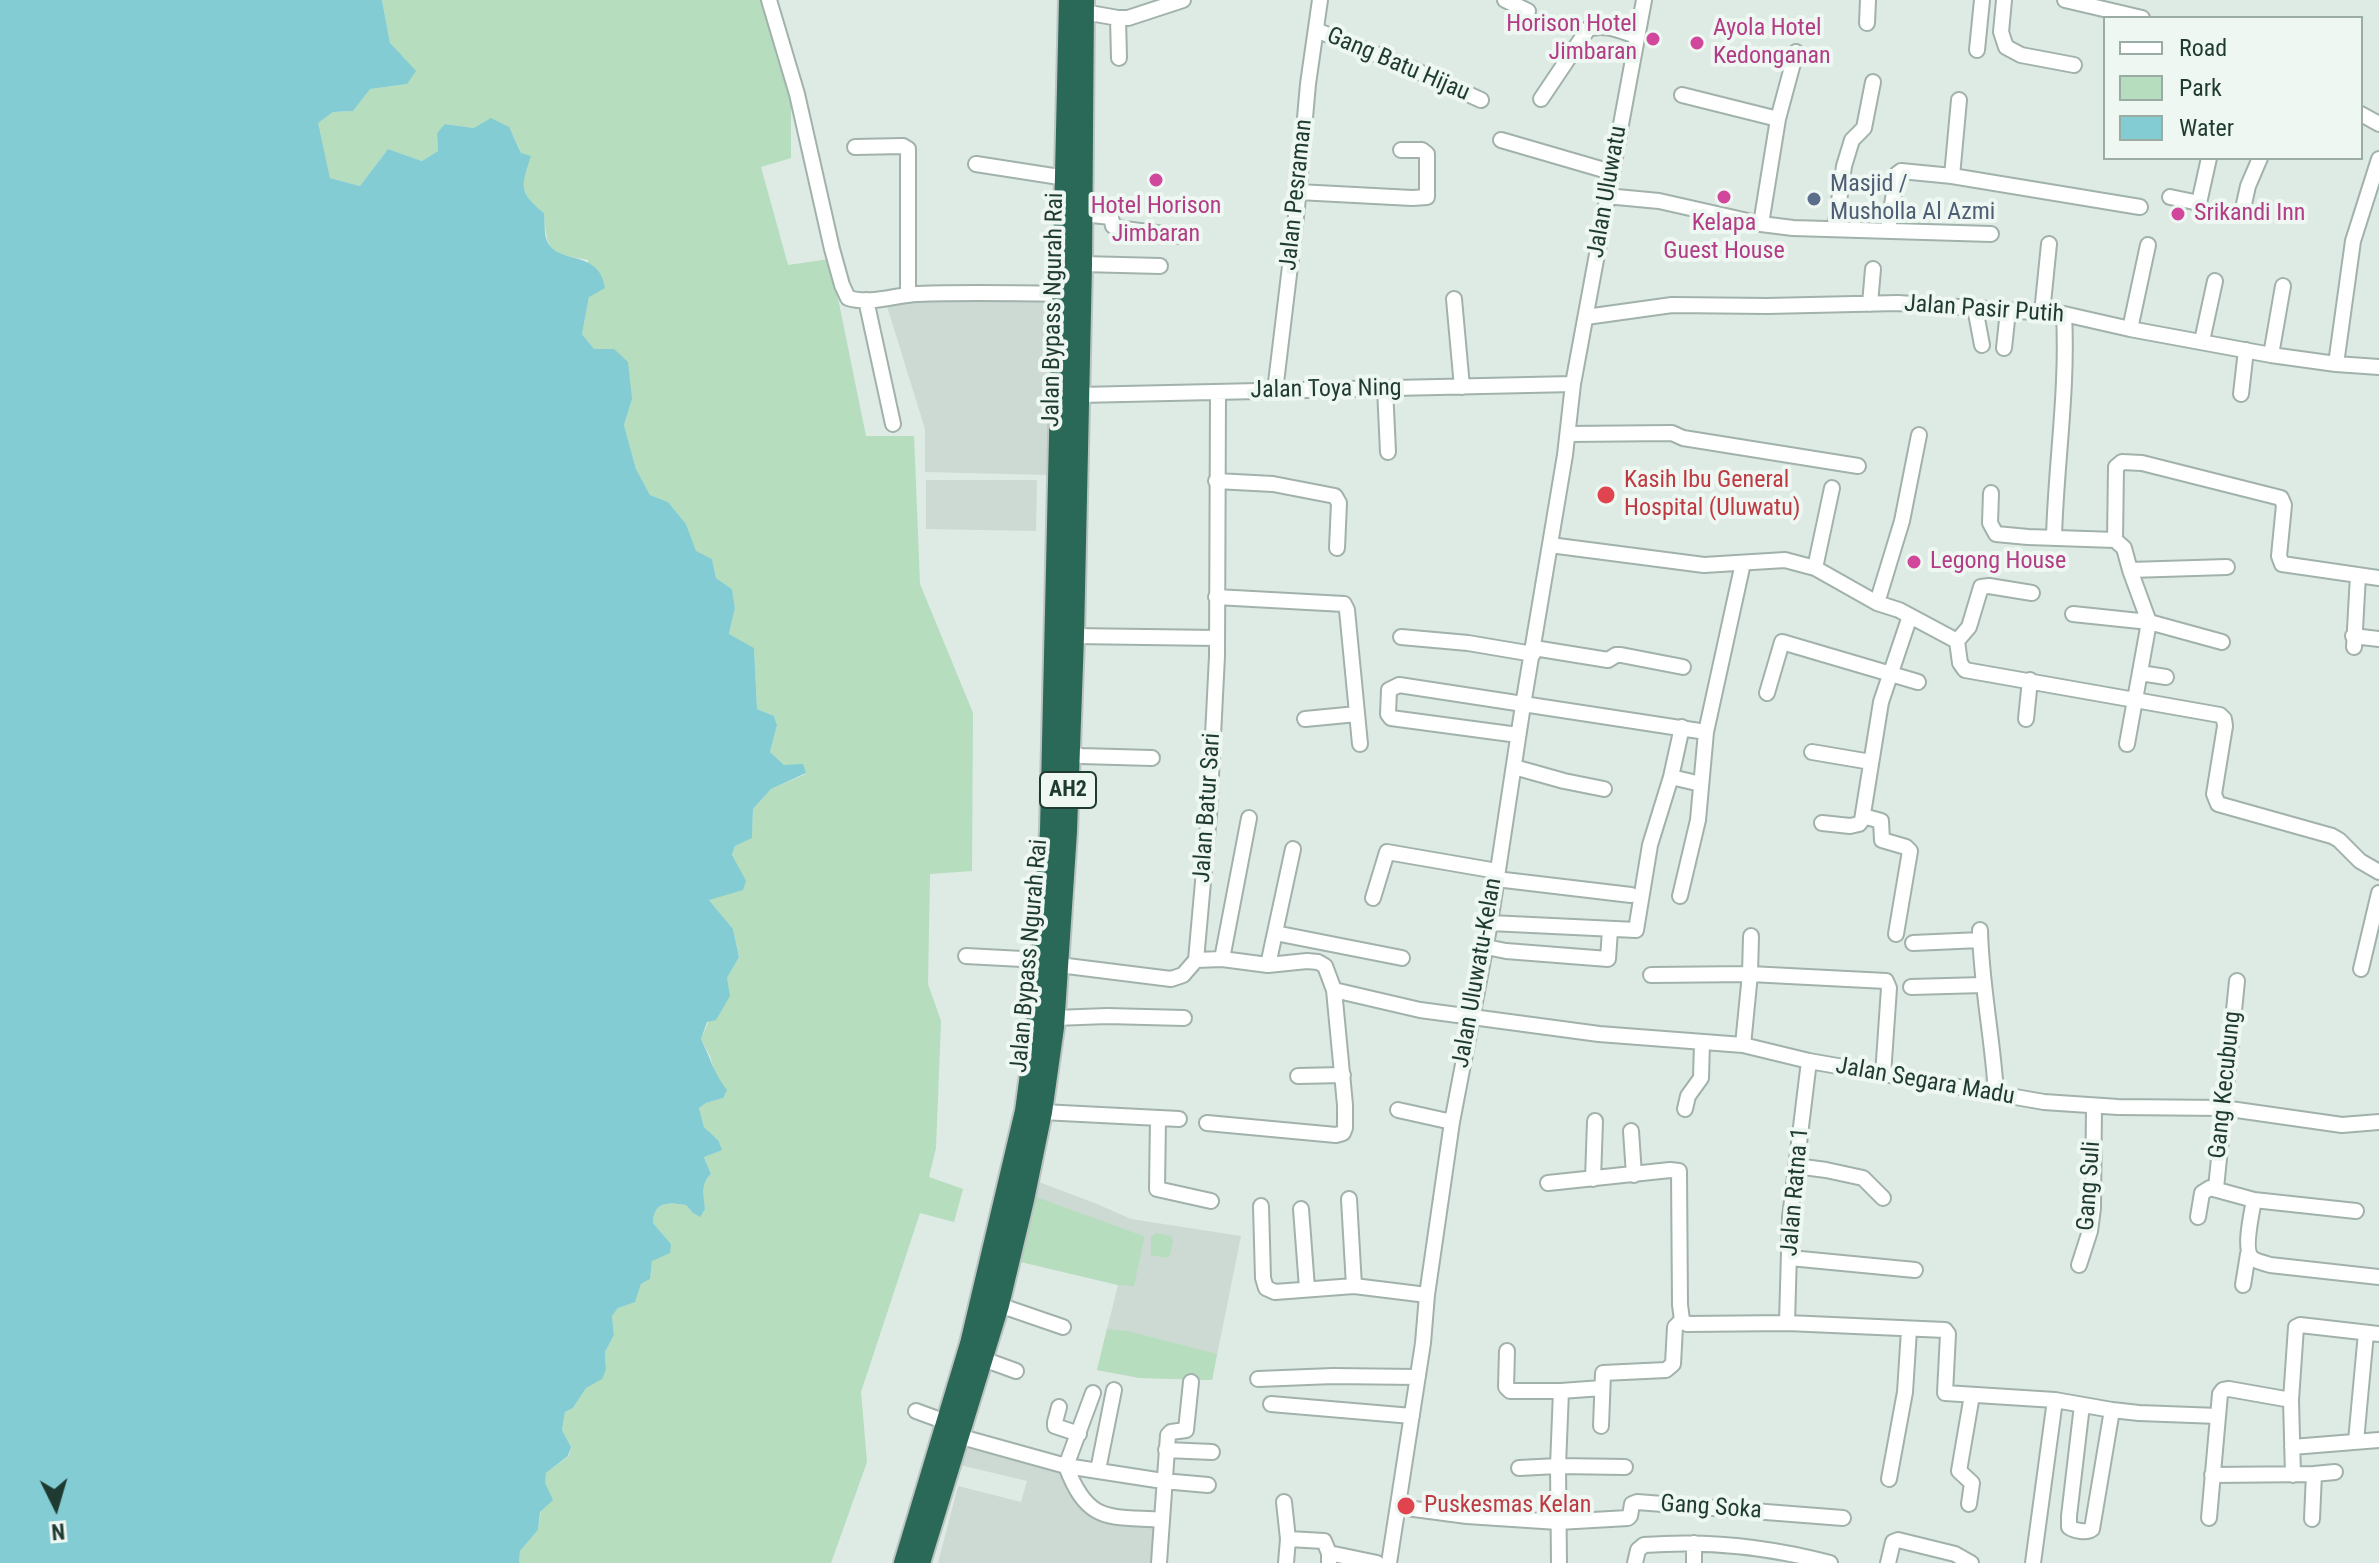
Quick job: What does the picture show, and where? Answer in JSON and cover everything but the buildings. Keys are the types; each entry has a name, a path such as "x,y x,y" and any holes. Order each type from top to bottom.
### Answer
{"highway":[{"name":"Jalan Bypass Ngurah Rai","path":"920,1563 1025,1111 1036,1030 1050,962 1070,752 1074,636 1070,394 1063,294 1066,178 1079,4"},
{"name":"Jalan Bypass Ngurah Rai","path":"904,1563 952,1429 983,1359 999,1305 1042,1112 1055,1018 1050,962 1050,831 1070,394 1082,264 1079,4"}],"street":[{"path":"769,0 797,94 842,285 850,299 959,292 1063,294"},
{"path":"1079,4 1118,18 1128,18 1183,0"},
{"name":"Jalan Pesraman","path":"1275,391 1320,0"},
{"path":"1505,0 1528,11"},
{"name":"Jalan Uluwatu","path":"1573,384 1644,0"},
{"path":"1867,23 1868,0"},
{"path":"1977,50 1982,0"},
{"path":"2004,0 2001,32 2008,49 2038,60 2074,65"},
{"path":"2065,0 2133,16"},
{"path":"1118,18 1119,58"},
{"path":"1541,99 1588,29 1605,27 1636,36"},
{"name":"Gang Batu Hijau","path":"1316,30 1481,100"},
{"path":"1761,224 1778,119 1796,52"},
{"path":"1835,229 1844,166 1853,140 1864,130 1873,82"},
{"path":"1682,95 1778,119"},
{"path":"1952,176 1959,100"},
{"path":"1501,140 1611,172"},
{"path":"855,147 903,146 908,149 908,294"},
{"path":"1298,192 1427,197 1427,154 1422,150 1401,150"},
{"path":"2336,364 2353,241 2379,159"},
{"path":"2170,197 2199,203 2209,160"},
{"path":"2244,204 2259,160"},
{"path":"976,164 1066,178"},
{"path":"1888,230 1898,173 1952,176 2140,207"},
{"path":"1606,196 1682,205 1761,224 1991,234"},
{"path":"1082,214 1111,217 1116,228 1180,236"},
{"path":"2042,313 2049,244"},
{"path":"2130,329 2148,245"},
{"path":"1082,264 1160,266"},
{"path":"1870,304 1873,269"},
{"path":"2202,341 2215,281"},
{"path":"2271,355 2283,286"},
{"path":"1454,299 1462,387"},
{"path":"866,300 893,424"},
{"name":"Jalan Pasir Putih","path":"1586,317 1672,305 1898,303 2064,314 2271,355 2379,367"},
{"path":"1975,308 1982,345"},
{"path":"2004,348 2008,311"},
{"path":"2054,537 2066,373 2064,314"},
{"path":"2241,394 2246,350"},
{"name":"Jalan Toya Ning","path":"1070,394 1573,384"},
{"name":"Jalan Uluwatu-Kelan","path":"1389,1563 1418,1377 1452,1122 1490,923 1568,434 1573,384"},
{"path":"1385,388 1388,452"},
{"name":"Jalan Batur Sari","path":"1196,960 1209,815 1217,656 1218,392"},
{"path":"1568,434 1672,433 1683,438 1858,466"},
{"path":"1877,603 1902,521 1919,435"},
{"path":"2115,540 2116,467 2125,462 2142,463 2279,498 2284,505 2279,556 2282,564 2379,578"},
{"path":"1216,481 1273,484 1335,496 1339,503 1337,548"},
{"path":"1815,568 1832,488"},
{"path":"1991,493 1990,523 1996,534 2115,540 2124,548 2149,622 2127,744"},
{"path":"1550,545 1693,564 1791,560 1815,568 1877,603 1910,616 1957,641"},
{"path":"1680,896 1698,820 1706,732 1743,563"},
{"path":"2130,570 2227,567"},
{"path":"2358,575 2353,641 2379,639"},
{"path":"2032,593 1983,587 1969,627 1957,641 1960,663 1965,670 2222,717 2225,726 2214,794 2219,805 2332,836 2360,861 2379,872"},
{"path":"1216,597 1344,604 1360,744"},
{"path":"2073,614 2149,622 2222,642"},
{"path":"1822,823 1854,826 1861,822 1881,702 1910,616"},
{"path":"1074,636 1217,638"},
{"path":"1401,637 1608,660 1618,655 1683,667"},
{"path":"1767,693 1782,642 1918,682"},
{"path":"2140,673 2166,677"},
{"path":"2026,719 2030,680"},
{"path":"1518,735 1395,720 1389,716 1389,690 1399,685 1706,732"},
{"path":"1305,719 1357,714"},
{"path":"1490,923 1636,929 1650,845 1671,777 1682,727"},
{"path":"1070,752 1081,756 1152,758"},
{"path":"1812,752 1871,762"},
{"path":"1514,767 1604,789"},
{"path":"1671,777 1701,784"},
{"path":"1863,816 1881,821 1882,840 1910,851 1896,934"},
{"path":"1222,959 1249,818"},
{"path":"1268,965 1293,849"},
{"path":"1373,898 1385,854 1389,851 1496,875 1631,895"},
{"path":"2361,969 2379,893"},
{"path":"1486,947 1608,959 1610,930"},
{"path":"1275,933 1402,958"},
{"path":"1913,943 1980,935 1996,1094"},
{"path":"1743,1045 1751,936"},
{"path":"966,956 1050,962 1171,979 1183,975 1196,960 1222,959 1268,965 1318,962 1327,969 1334,990 1345,1128 1340,1134 1207,1123"},
{"path":"1651,975 1750,974 1888,982 1883,1075"},
{"name":"Gang Kecubung","path":"2216,1188 2237,981"},
{"path":"1911,987 1983,985"},
{"path":"1334,990 1420,1010 1473,1015"},
{"name":"Jalan Segara Madu","path":"1473,1015 1599,1034 1743,1045 1809,1061 2044,1102 2223,1108 2342,1125 2379,1122"},
{"path":"1055,1018 1184,1018"},
{"path":"1685,1109 1688,1096 1701,1078 1702,1042"},
{"name":"Jalan Ratna 1","path":"1787,1323 1790,1217 1809,1061"},
{"path":"1298,1076 1343,1075"},
{"name":"Gang Suli","path":"2079,1265 2090,1231 2093,1208 2094,1106"},
{"path":"1398,1110 1452,1122"},
{"path":"1042,1112 1179,1119"},
{"path":"1158,1118 1157,1189 1211,1201"},
{"path":"1593,1179 1595,1121"},
{"path":"1631,1131 1634,1175"},
{"path":"1796,1166 1859,1176 1883,1198"},
{"path":"1548,1183 1676,1170 1680,1173 1682,1320 1675,1327 1674,1359 1666,1370 1605,1372 1602,1375 1601,1426"},
{"path":"2198,1217 2202,1193 2216,1188 2254,1200 2356,1211"},
{"path":"1349,1199 1354,1286"},
{"path":"2243,1285 2254,1200"},
{"path":"1261,1206 1265,1286 1275,1292 1354,1286 1390,1288 1427,1295"},
{"path":"1301,1209 1307,1288"},
{"path":"2248,1254 2270,1265 2379,1277"},
{"path":"1790,1258 1915,1270"},
{"path":"999,1305 1063,1327"},
{"path":"1682,1320 1691,1325 1787,1323 1947,1331 1945,1393 2055,1400 2112,1410 2183,1416 2218,1416"},
{"path":"2293,1475 2291,1400 2296,1327 2373,1334 2356,1441"},
{"path":"1889,1479 1905,1392 1909,1330"},
{"path":"1507,1351 1507,1389 1516,1392 1602,1388"},
{"path":"983,1359 1016,1371"},
{"path":"1258,1379 1418,1377"},
{"path":"1159,1563 1166,1450 1170,1432 1186,1430 1191,1382"},
{"path":"2209,1518 2220,1394 2229,1389 2291,1400"},
{"path":"1098,1470 1114,1390"},
{"path":"1559,1563 1561,1391"},
{"path":"1093,1393 1066,1466 1081,1497 1096,1512 1162,1520"},
{"path":"1969,1504 1971,1482 1959,1471 1972,1395"},
{"path":"2033,1563 2055,1400"},
{"path":"1271,1404 1412,1416"},
{"path":"2082,1405 2069,1516 2071,1529 2092,1529 2112,1410"},
{"path":"1059,1407 1055,1426 1079,1434"},
{"path":"916,1411 952,1429 1066,1466 1208,1485"},
{"path":"2292,1447 2379,1440"},
{"path":"1166,1450 1212,1452"},
{"path":"1519,1468 1625,1467"},
{"path":"2212,1475 2335,1472"},
{"path":"2312,1519 2314,1474"},
{"path":"1284,1502 1288,1539 1286,1563"},
{"name":"Gang Soka","path":"1399,1507 1467,1516 1558,1522 1629,1517 1632,1504 1636,1502 1843,1518"},
{"path":"1288,1539 1324,1541 1329,1558 1377,1563"},
{"path":"1888,1563 1893,1542 1898,1540 1955,1554 1971,1563"},
{"path":"1694,1543 1694,1563"},
{"path":"1635,1563 1638,1550 1644,1545 1694,1543 1768,1549 1825,1562"}],"shaded area":[{"path":"932,299 1054,299 1049,475 925,472 925,429 886,303"},
{"path":"926,480 1037,480 1036,531 926,529"},
{"path":"1031,1179 1131,1219 1241,1236 1212,1380 1140,1378 1097,1370 1118,1285 1017,1261"},
{"path":"966,1448 1061,1472 1076,1505 1096,1519 1157,1524 1153,1563 938,1563 958,1486 1021,1502 1027,1481 960,1465"}],"green space":[{"path":"382,0 766,0 791,83 791,158 761,167 788,265 830,259 866,436 914,436 920,584 973,713 972,871 930,874 928,984 941,1021 936,1148 929,1177 963,1189 954,1222 920,1213 861,1392 867,1462 831,1563 519,1563 520,1551 538,1530 546,1473 569,1456 571,1447 562,1430 565,1412 573,1408 586,1388 602,1378 606,1370 605,1352 614,1335 612,1316 618,1308 635,1301 641,1284 650,1279 652,1261 671,1244 653,1223 656,1210 668,1204 686,1205 692,1212 705,1209 704,1186 711,1174 704,1156 718,1140 704,1127 699,1108 723,1098 710,1056 701,1039 739,956 733,929 709,900 745,881 732,856 735,846 752,837 753,809 771,789 806,774 784,765 770,752 777,725 774,716 757,709 754,648 729,635 735,608 732,589 716,578 712,559 696,552 686,524 668,502 650,495 636,469 624,425 632,399 614,350 594,349 582,334 589,297 588,260 565,255 552,248 544,213 526,194 521,153 508,127 474,128 446,124 437,133 438,151 422,161 388,149 360,186 330,178 317,123 333,112 353,111 369,89 407,84 390,43"},
{"path":"1028,1194 1143,1236 1134,1286 1017,1261"},
{"path":"1156,1233 1171,1236 1173,1241 1170,1255 1166,1258 1151,1255 1151,1237"},
{"path":"1107,1329 1127,1331 1217,1354 1212,1380 1140,1378 1097,1370"}],"water":[{"path":"0,0 382,0 390,43 416,71 407,84 370,89 353,111 333,112 318,123 330,178 360,186 388,149 422,161 438,151 437,133 445,124 474,128 491,118 509,127 521,153 531,156 524,188 544,213 545,235 551,247 595,267 601,275 605,288 589,297 582,334 594,349 614,349 628,362 632,399 624,425 636,469 650,495 668,502 686,524 696,551 712,559 716,578 732,589 735,608 729,634 754,648 757,709 774,716 777,725 770,752 784,765 803,764 806,773 771,789 753,809 752,838 735,846 732,855 746,881 743,890 709,900 733,929 739,957 727,978 730,996 716,1020 707,1022 701,1039 715,1072 727,1090 723,1098 699,1108 704,1127 718,1140 722,1150 704,1157 711,1174 704,1186 705,1209 700,1217 686,1205 668,1204 656,1210 653,1223 671,1244 670,1253 652,1261 650,1279 641,1284 635,1302 618,1308 612,1316 614,1335 605,1352 606,1370 602,1379 586,1388 573,1408 565,1412 562,1430 571,1447 568,1456 546,1473 545,1483 553,1500 540,1512 538,1530 520,1551 519,1563 0,1563"}],"place":[{"name":"Horison Hotel Jimbaran","path":"1653,39"},
{"name":"Ayola Hotel Kedonganan","path":"1697,43"},
{"name":"Hotel Horison Jimbaran","path":"1156,180"},
{"name":"Kelapa Guest House","path":"1724,197"},
{"name":"Masjid / Musholla Al Azmi","path":"1814,199"},
{"name":"Srikandi Inn","path":"2178,214"},
{"name":"Kasih Ibu General Hospital (Uluwatu)","path":"1606,495"},
{"name":"Legong House","path":"1914,562"},
{"name":"Puskesmas Kelan","path":"1406,1506"}]}
